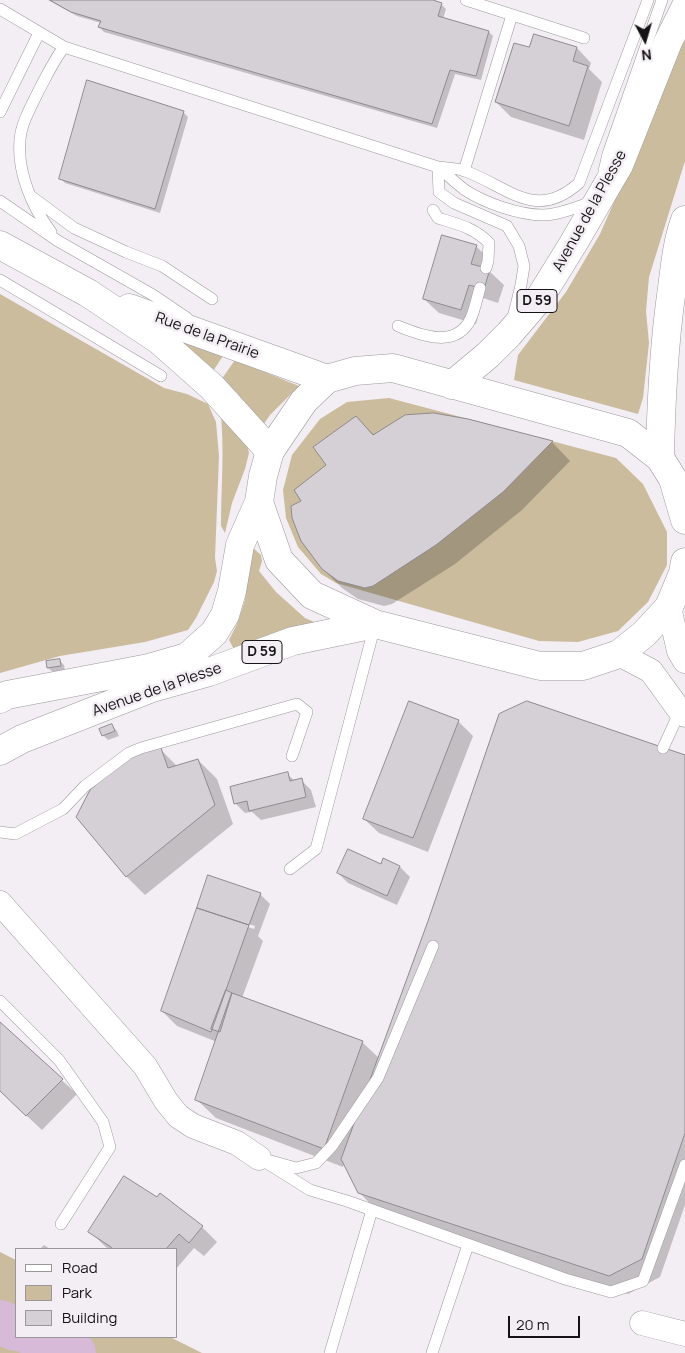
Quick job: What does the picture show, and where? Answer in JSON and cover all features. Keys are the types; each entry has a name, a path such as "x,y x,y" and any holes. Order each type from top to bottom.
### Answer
{"main road":[{"name":"Avenue de la Plesse","path":"452,385 488,355 509,334 539,298 619,165 668,42 685,8"},
{"path":"660,458 660,425 674,310 679,237 685,220"},
{"name":"Rue de la Prairie","path":"0,245 88,293 159,340 212,387 270,452"},
{"name":"Rue de la Prairie","path":"88,293 327,379"},
{"name":"Avenue de la Plesse","path":"0,699 6,696 149,668 187,657 214,633 225,615 232,592 240,545 259,502 263,476 270,452 304,401 327,379 355,371 393,368 628,433 660,458 673,479 685,520"},
{"name":"Avenue de la Plesse","path":"259,502 279,560 312,595 375,624 540,666 583,666 619,654 644,634 669,607 683,574 685,562"},
{"name":"Avenue de la Plesse","path":"0,751 22,739 152,688 209,672 293,641 375,624"}],"street":[{"path":"669,607 679,651 685,661"},
{"path":"619,654 651,670 682,713"},
{"path":"0,903 145,1066 166,1101 178,1116 193,1126 236,1143 259,1158"},
{"path":"642,1323 685,1334"}],"lane":[{"path":"466,0 584,38"},
{"path":"0,9 64,47 438,167 464,171 520,198 536,201 556,199 566,194 579,182 648,0"},
{"path":"438,167 465,190 497,205 526,214 544,215 562,212 599,199 608,154 662,0"},
{"path":"464,171 512,15"},
{"path":"0,112 39,33"},
{"path":"58,241 40,216 21,170 20,139 28,113 55,59 64,47"},
{"path":"438,167 439,192 454,203 507,226 519,246 524,266 509,334"},
{"path":"32,197 74,228 162,266 212,299"},
{"path":"0,201 58,241 153,295 219,341"},
{"path":"433,210 438,218 468,227 481,235 489,243 486,268"},
{"path":"0,280 161,376"},
{"path":"398,326 435,338 450,337 458,334 471,318 480,288"},
{"path":"290,869 316,849 375,624"},
{"path":"0,832 15,834 63,809 85,786 128,753 298,704 307,712 292,756"},
{"path":"664,748 682,713"},
{"path":"259,1158 296,1168 316,1163 332,1146 378,1078 433,946"},
{"path":"0,1001 59,1060 103,1122 110,1147 61,1224"},
{"path":"259,1158 310,1190 372,1210 565,1279 611,1292 643,1282 685,1165"},
{"path":"330,1353 372,1210"},
{"path":"432,1353 468,1245"}],"green space":[{"path":"685,30 685,161 649,277 646,311 649,343 643,398 638,414 514,380 518,355 566,292 600,234"},
{"path":"0,294 164,388 187,394 208,404 216,422 219,456 215,558 217,571 214,582 188,630 145,642 60,656 0,673"},
{"path":"167,333 223,356 211,374"},
{"path":"235,360 299,386 270,415 261,428 237,393 221,380"},
{"path":"389,398 616,458 643,484 667,532 667,565 648,602 618,631 578,642 539,641 336,583 321,574 298,547 286,518 283,490 292,455 320,419 347,402"},
{"path":"220,407 246,438 249,453 232,503 225,533 221,526 223,452"},
{"path":"253,548 261,555 262,561 259,571 276,592 305,618 328,628 236,653 229,640 245,600 247,576"},
{"path":"0,1252 15,1260 15,1338 172,1338 202,1353 0,1353"}],"building":[{"path":"50,0 433,0 442,3 438,16 489,31 476,76 450,70 432,124 98,27 101,21 71,12"},
{"path":"534,34 577,47 573,61 588,66 569,126 495,102 514,43 529,47"},
{"path":"87,80 184,111 155,209 59,179"},
{"path":"442,235 477,245 471,264 490,269 484,289 469,285 461,310 423,299"},
{"path":"434,413 468,419 553,441 503,492 436,545 373,586 365,588 338,581 322,569 301,541 292,518 291,506 301,501 294,490 326,465 313,447 356,416 373,435 405,415"},
{"path":"60,659 61,666 47,668 46,661"},
{"path":"409,701 459,720 413,838 363,819"},
{"path":"527,701 685,755 685,1133 642,1259 609,1276 358,1193 341,1159 428,921 499,714"},
{"path":"112,724 115,731 102,736 99,729"},
{"path":"161,748 168,768 198,759 215,805 126,877 76,817 90,790 109,773 133,754"},
{"path":"288,772 290,781 302,778 306,797 249,811 247,801 234,804 230,787"},
{"path":"348,849 381,864 383,858 400,866 387,896 337,873"},
{"path":"208,875 261,893 249,925 197,908"},
{"path":"197,908 249,925 211,1032 161,1011"},
{"path":"226,990 232,993 220,1032 211,1029"},
{"path":"232,993 363,1041 324,1149 195,1100"},
{"path":"0,1022 63,1079 26,1116 0,1091"},
{"path":"124,1176 157,1197 160,1193 203,1226 189,1243 179,1234 167,1248 112,1248 88,1232"}],"waterway":[{"path":"0,1322 15,1329"},
{"path":"37,1338 74,1353"}]}
